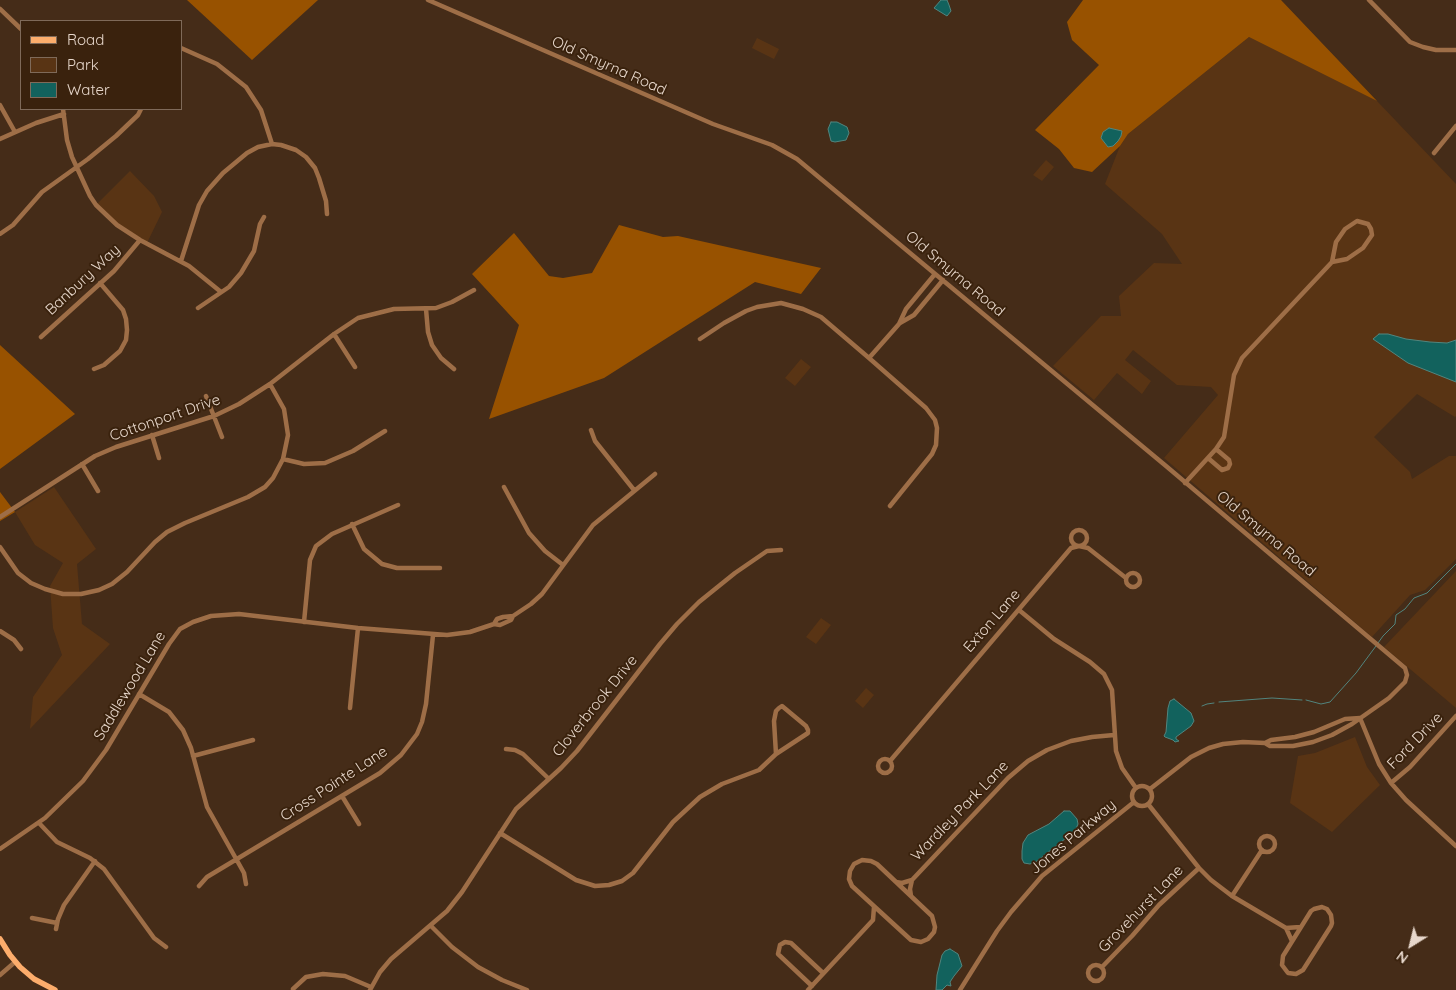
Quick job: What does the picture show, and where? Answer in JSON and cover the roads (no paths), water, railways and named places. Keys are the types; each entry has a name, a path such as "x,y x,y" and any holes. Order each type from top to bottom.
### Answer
{"main road":[{"path":"0,939 15,962 34,979 55,990"}],"street":[{"name":"Old Smyrna Road","path":"428,0 718,127 768,143 783,150 813,171 1405,668 1406,682 1384,703 1360,718"},
{"path":"1369,0 1410,42 1423,48 1456,50"},
{"path":"1,12 20,28"},
{"path":"182,48 217,64 246,86 262,110 272,144"},
{"path":"0,105 15,132"},
{"path":"0,234 15,223 42,192 116,136 138,115 140,110"},
{"path":"0,139 64,112 67,140 76,167 96,205 117,225 140,240 181,261 221,292"},
{"path":"1434,153 1456,126"},
{"path":"181,261 200,202 210,187 223,173 247,153 258,147 272,144 286,146 296,150 310,161 321,184 326,201 327,214"},
{"path":"198,308 236,279 248,263 264,217"},
{"path":"1186,483 1222,441 1226,430 1233,382 1238,366 1248,351 1332,262 1351,257 1363,248 1372,235 1368,224 1357,221 1345,229 1336,242 1332,262"},
{"name":"Banbury Way","path":"41,336 120,265 140,240"},
{"path":"869,358 899,324 906,309 935,274"},
{"path":"899,324 914,315 943,280"},
{"path":"94,369 104,365 120,351 126,340 128,330 123,310 100,284"},
{"name":"Cottonport Drive","path":"0,516 82,464 116,447 214,416 239,404 270,384 334,334 358,318 386,310 401,308 426,309 447,304 474,290"},
{"path":"700,339 724,322 746,311 763,306 781,304 803,309 821,317 926,408 935,420 937,428 936,445 932,454 890,506"},
{"path":"1290,306 1295,310"},
{"path":"426,309 428,332 432,345 441,358 454,369"},
{"path":"334,334 355,368"},
{"path":"0,547 18,573 44,590 70,594 87,593 112,584 124,576 170,530 260,491 273,478 283,459 288,442 287,419 282,405 270,384"},
{"path":"206,396 222,437"},
{"path":"591,430 596,444 634,490"},
{"path":"283,459 304,464 325,463 353,451 385,431"},
{"path":"152,435 159,458"},
{"path":"1208,458 1222,470 1228,468 1229,460 1216,449"},
{"path":"82,464 98,491"},
{"name":"Saddlewood Lane","path":"0,849 39,823 66,800 90,773 106,750 176,634 195,620 211,616 234,614 358,628 433,634 465,633 494,624 506,623 535,600 593,525 655,474"},
{"path":"504,487 529,533 545,551 563,565"},
{"path":"304,622 310,560 313,552 324,538 398,505"},
{"path":"352,524 364,549 382,564 397,568 440,568"},
{"name":"Exton Lane","path":"890,761 1071,548 1079,546 1090,549 1126,578"},
{"name":"Cloverbrook Drive","path":"370,988 391,959 431,926 457,899 518,806 578,751 660,644 693,608 725,581 767,551 781,550"},
{"path":"1019,610 1054,639 1090,662 1104,674 1112,690 1114,735 1118,759 1126,775 1136,788"},
{"path":"350,708 358,628"},
{"path":"0,632 11,638 21,649"},
{"name":"Cross Pointe Lane","path":"199,886 206,878 342,796 391,764 401,755 418,731 425,710 433,634"},
{"path":"139,694 174,717 186,735 208,808 236,859 246,884"},
{"path":"500,832 576,880 595,886 609,885 622,881 633,873 673,822 700,797 722,784 759,770 776,754 808,732 806,726 782,706 776,711 774,721 776,754"},
{"name":"Ford Drive","path":"1391,783 1414,763 1456,716"},
{"path":"1266,743 1270,740 1295,737 1314,732 1345,719 1360,718"},
{"path":"1150,789 1191,757 1209,748 1230,743 1266,743 1270,746 1282,747 1313,742 1332,735 1360,718"},
{"path":"1360,718 1378,764 1391,783 1406,800 1456,846"},
{"name":"Wardley Park Lane","path":"896,882 902,883 912,880 1003,783 1028,761 1062,744 1080,738 1114,735"},
{"path":"193,756 253,740"},
{"path":"506,749 516,750 523,754 549,779"},
{"path":"1144,785 1150,789 1152,799 1148,804 1142,806 1134,802 1132,795 1136,788 1144,785"},
{"path":"342,796 359,824"},
{"name":"Jones Parkway","path":"960,990 1003,924 1042,876 1134,802"},
{"path":"1148,804 1199,868 1213,882 1232,896 1286,928 1292,941"},
{"path":"39,823 50,836 61,844 95,861 110,876 157,941 166,947"},
{"path":"1232,896 1262,850"},
{"path":"862,860 871,861 910,896 934,920 935,930 930,938 921,942 911,940 851,884 849,875 853,865 862,860"},
{"path":"56,929 64,905 95,861"},
{"name":"Grovehurst Lane","path":"1102,967 1159,905 1199,868"},
{"name":"Wardley Park Lane","path":"910,896 912,880"},
{"path":"808,990 873,920 874,907"},
{"path":"1324,908 1331,914 1332,923 1305,967 1300,973 1293,974 1286,971 1281,961 1292,941 1314,909 1324,908"},
{"path":"32,918 57,923"},
{"path":"873,920 887,919"},
{"path":"431,926 452,947 478,967 502,980 527,990"},
{"path":"1286,928 1300,927"},
{"path":"812,986 778,954 780,945 785,942 791,943 824,973"},
{"path":"0,975 15,962"},
{"path":"293,989 306,977 323,974 345,976 370,988"}],"water":[{"path":"941,0 947,0 949,5 951,11 947,16 934,8"},
{"path":"831,122 837,122 847,127 849,133 846,140 831,141 828,129"},
{"path":"1109,128 1122,131 1118,141 1113,146 1108,147 1101,138 1103,132"},
{"path":"1379,334 1430,342 1447,343 1456,340 1456,382 1408,363 1373,339"},
{"path":"1174,699 1191,713 1194,721 1191,726 1176,737 1179,741 1175,742 1164,736 1168,708 1170,701"},
{"path":"1064,811 1070,811 1077,819 1078,824 1075,831 1037,861 1030,864 1024,863 1022,859 1023,843 1028,835 1049,824"},
{"path":"950,949 958,954 962,966 950,982 951,986 947,985 942,990 936,990 937,975 942,955"}],"waterway":[{"path":"1378,643 1395,624 1396,615 1405,609 1414,598 1427,593 1456,564"},
{"path":"1306,700 1321,704 1330,702 1356,673 1376,646"},
{"path":"1219,702 1272,698 1302,700"},
{"path":"1202,706 1214,703"}]}
